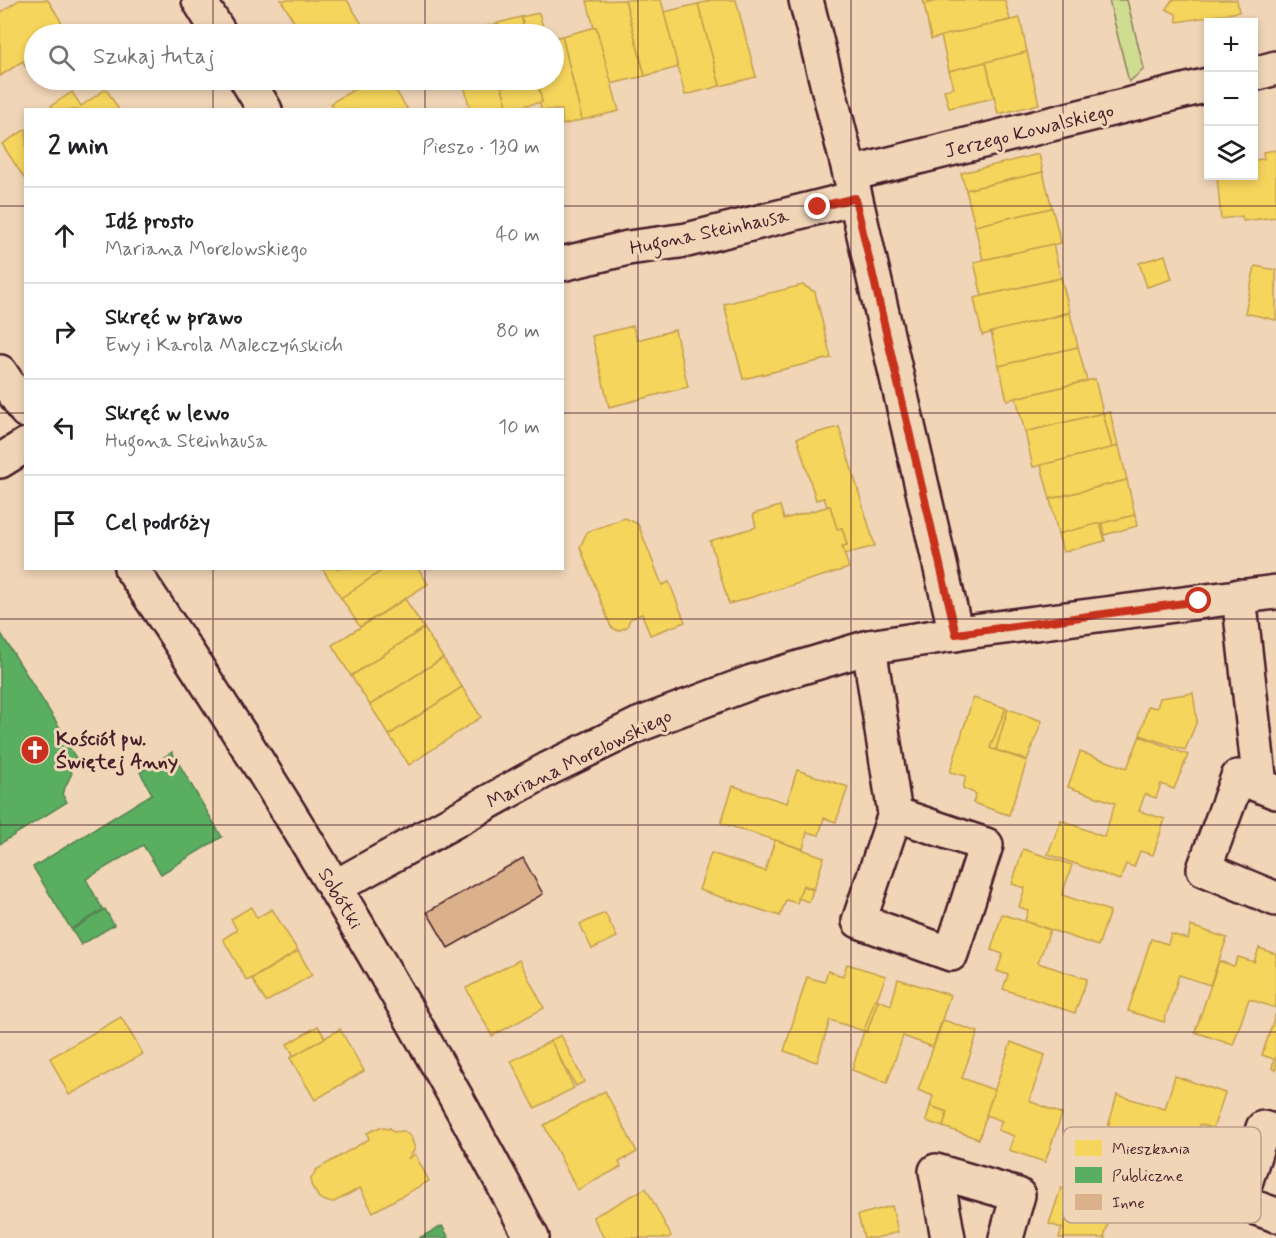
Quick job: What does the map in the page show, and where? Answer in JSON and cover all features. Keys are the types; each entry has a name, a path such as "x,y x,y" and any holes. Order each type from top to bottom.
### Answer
{"street":[{"path":"200,0 214,24"},
{"path":"806,0 852,186 956,634"},
{"path":"1258,73 1276,68"},
{"name":"Jerzego Kowalskiego","path":"852,186 1204,86"},
{"path":"253,90 264,108"},
{"name":"Hugona Steinhausa","path":"564,264 628,248 687,240 852,186"},
{"path":"0,372 24,408"},
{"path":"0,461 24,446"},
{"name":"Sobótki","path":"132,570 188,653 335,887 479,1137 532,1238"},
{"name":"Mariana Morelowskiego","path":"335,887 548,769 638,725 752,682 869,647 1276,592"},
{"path":"1239,596 1268,789"},
{"path":"869,647 895,814 859,921 951,954 986,845 895,814"},
{"path":"1268,789 1238,777 1204,869 1276,899"},
{"path":"1261,1134 1263,1128 1276,1132"},
{"path":"948,1238 936,1172 1018,1195 1006,1238"},
{"path":"1261,1210 1276,1215"}],"green space":[{"path":"1109,0 1127,0 1144,69 1129,82"}],"building: Mieszkania":[{"path":"19,0 48,0 62,23 24,24 24,64 23,61 0,76 0,13"},
{"path":"281,0 347,0 362,24 295,24"},
{"path":"625,0 661,0 679,67 645,76"},
{"path":"625,0 645,76 610,84 587,1"},
{"path":"712,0 736,0 756,77 720,86 698,4"},
{"path":"923,0 942,0 924,4"},
{"path":"942,0 1005,0 1010,20 931,39 924,4"},
{"path":"1172,0 1237,0 1239,12 1177,22 1176,14 1166,9"},
{"path":"698,4 720,86 685,95 664,12"},
{"path":"539,13 542,24 523,24 521,17"},
{"path":"521,17 523,24 495,24"},
{"path":"1020,18 1027,52 949,71 941,36"},
{"path":"596,27 619,111 582,120 564,44 564,35"},
{"path":"564,44 582,120 564,124 564,108 541,108 540,102 542,102 539,90 564,90"},
{"path":"1027,52 1039,104 998,114 986,62"},
{"path":"986,62 994,98 949,108 944,90 954,88 949,71"},
{"path":"107,90 118,108 52,108 51,106 72,92 81,106"},
{"path":"353,90 395,90 407,108 334,108 331,103"},
{"path":"465,90 503,90 508,108 470,108"},
{"path":"503,90 539,90 542,102 508,108"},
{"path":"24,130 24,178 2,144"},
{"path":"1276,150 1276,217 1243,221 1242,216 1221,219 1217,180 1258,180 1258,160 1264,159 1263,152"},
{"path":"1039,154 1043,172 966,190 961,173"},
{"path":"1043,172 1052,208 975,226 966,190"},
{"path":"1052,208 1061,243 983,260 975,226"},
{"path":"1053,244 1061,278 982,296 974,262"},
{"path":"1165,255 1172,279 1147,287 1139,263"},
{"path":"1255,266 1276,270 1276,320 1245,313"},
{"path":"1061,278 1070,312 982,335 974,298"},
{"path":"803,285 815,292 831,358 743,379 724,304"},
{"path":"1070,313 1078,347 999,366 991,332"},
{"path":"633,326 637,340 675,330 688,387 609,407 592,336"},
{"path":"1078,347 1087,381 1007,400 999,366"},
{"path":"1095,379 1103,413 1025,432 1016,398"},
{"path":"1110,412 1118,446 1112,448 1103,413"},
{"path":"1103,413 1112,448 1033,467 1025,432"},
{"path":"839,427 875,546 845,554 842,546 847,545 842,528 837,529 830,506 827,506 824,498 816,500 797,438"},
{"path":"1119,446 1127,480 1050,499 1041,465"},
{"path":"1127,480 1135,515 1058,534 1050,499"},
{"path":"780,506 784,519 830,506 837,529 842,528 847,545 842,546 849,568 729,604 710,541 756,527 753,514"},
{"path":"1135,515 1137,526 1104,535 1102,523"},
{"path":"625,518 638,524 662,585 669,582 685,622 650,635 642,614 630,619 627,627 618,631 611,627 580,547 587,532"},
{"path":"1100,523 1105,541 1063,552 1058,534"},
{"path":"323,570 383,570 341,598"},
{"path":"383,570 419,570 428,584 360,627 341,598"},
{"path":"405,599 424,628 351,676 332,645"},
{"path":"424,628 443,658 370,705 351,676"},
{"path":"443,658 462,687 389,735 370,705"},
{"path":"462,687 481,717 409,765 389,735"},
{"path":"1193,693 1197,721 1185,750 1140,735 1148,706 1157,708 1160,698"},
{"path":"973,698 1006,708 990,748 1027,761 1009,815 973,803 976,794 963,788 966,776 950,772"},
{"path":"1006,708 1008,709 996,750 990,748"},
{"path":"1008,709 1042,721 1027,760 996,750"},
{"path":"1140,736 1188,755 1174,789 1161,784 1156,798 1145,794 1139,811 1165,819 1153,855 1140,851 1134,867 1126,864 1120,880 1048,854 1061,820 1104,837 1115,803 1068,787 1080,752 1127,768"},
{"path":"797,770 848,787 836,822 824,818 819,835 807,832 803,849 721,823 733,786 787,803"},
{"path":"775,840 824,857 814,889 803,885 797,903 786,900 780,916 699,890 711,853 765,871"},
{"path":"1023,849 1072,865 1062,895 1110,911 1098,946 1025,921 1028,910 1019,907 1025,888 1012,884"},
{"path":"803,886 813,890 809,902 798,898"},
{"path":"251,907 257,918 272,909 298,951 247,981 223,939 237,930 231,919"},
{"path":"605,913 617,937 592,949 580,924"},
{"path":"1002,914 1050,930 1038,963 1087,979 1075,1013 1003,989 1008,975 997,971 1003,954 991,950"},
{"path":"1191,926 1227,938 1210,985 1179,975 1164,1022 1128,1011 1151,939 1168,944 1171,934 1188,939"},
{"path":"1259,948 1276,954 1276,1008 1249,999 1233,1045 1195,1032 1219,961 1234,966 1238,957 1254,962"},
{"path":"298,951 312,975 266,1002 252,979"},
{"path":"519,960 544,1008 492,1036 466,988"},
{"path":"847,964 886,976 864,1031 830,1020 817,1062 784,1051 807,977 824,982 828,971 843,976"},
{"path":"898,979 950,995 933,1047 903,1036 887,1083 852,1070 864,1031 867,1032 878,1000 891,1005"},
{"path":"875,999 878,1000 867,1032 864,1031"},
{"path":"1276,1013 1276,1070 1272,1068 1274,1059 1262,1055"},
{"path":"121,1017 143,1054 69,1095 50,1058"},
{"path":"943,1020 978,1032 962,1078 994,1090 979,1139 943,1127 947,1112 930,1106 933,1096 918,1090"},
{"path":"318,1026 325,1038 294,1056 287,1044"},
{"path":"340,1029 364,1071 315,1100 290,1058"},
{"path":"561,1035 584,1082 576,1086 550,1041"},
{"path":"551,1041 574,1088 535,1108 511,1061"},
{"path":"1011,1042 1045,1055 1029,1101 1062,1114 1045,1162 1009,1150 1014,1136 998,1130 1002,1121 986,1115"},
{"path":"1175,1076 1225,1093 1214,1127 1200,1124 1199,1127 1108,1127 1117,1095 1165,1109"},
{"path":"605,1091 637,1152 619,1162 621,1167 577,1190 544,1125"},
{"path":"930,1106 947,1112 943,1127 926,1121"},
{"path":"380,1127 390,1128 393,1132 404,1131 411,1137 415,1149 408,1159 415,1154 429,1181 373,1212 360,1188 334,1202 319,1198 311,1185 311,1179 316,1170 369,1139 367,1133"},
{"path":"646,1188 671,1236 668,1238 604,1238 593,1217"},
{"path":"1061,1188 1063,1189 1063,1223 1108,1223 1104,1237 1106,1238 1059,1238 1062,1228 1049,1224"},
{"path":"892,1206 898,1232 876,1238 864,1238 858,1215"}],"building: Publiczne":[{"name":"Kościół pw. Świętej Anny","path":"0,632 65,736 63,738 78,761 68,767 72,773 62,794 67,802 0,844"},
{"path":"172,752 222,837 161,874 143,845 86,879 103,910 71,929 33,867 152,794 140,772"},
{"path":"105,909 114,925 81,945 72,930"},
{"path":"442,1226 449,1238 419,1238"}],"building: Inne":[{"path":"523,858 543,894 448,948 427,912"}],"place":[{"name":"Kościół pw. Świętej Anny","path":"35,750"}],"route":[{"path":"818,207 855,198 956,634 1199,601"}]}
